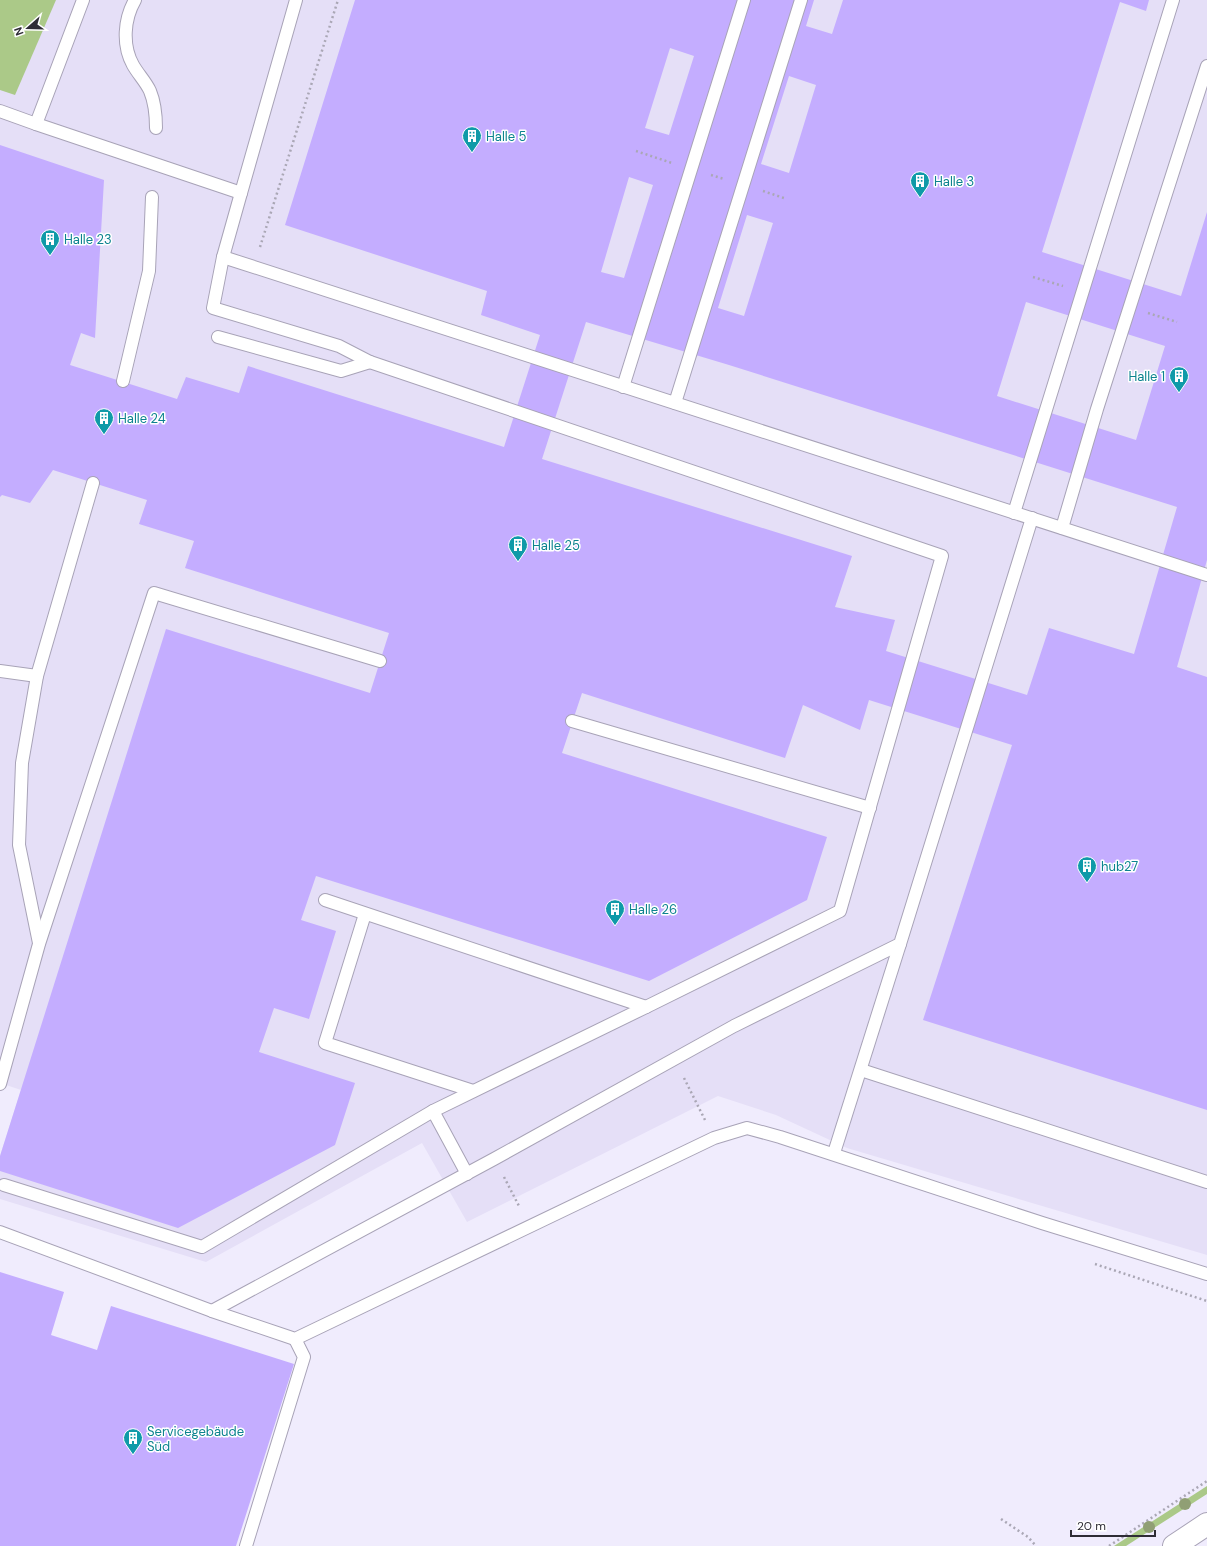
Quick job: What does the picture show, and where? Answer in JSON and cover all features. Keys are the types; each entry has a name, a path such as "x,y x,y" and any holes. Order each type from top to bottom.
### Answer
{"main road":[{"path":"1174,1546 1207,1524"}],"lane":[{"path":"36,124 83,0"},
{"path":"135,0 126,19 127,49 133,65 150,90 155,107 156,128"},
{"path":"4,1186 202,1247 433,1111 840,911 942,556 370,362 339,346 213,308 223,257 296,0"},
{"path":"623,386 744,0"},
{"path":"675,403 801,0"},
{"path":"1014,513 1173,0"},
{"path":"1062,528 1097,409 1207,66"},
{"path":"0,111 241,193"},
{"path":"123,381 149,272 152,198"},
{"path":"223,257 1207,575"},
{"path":"218,337 341,371 370,362"},
{"path":"39,944 19,845 22,763 37,676 93,483"},
{"path":"834,1153 1032,518"},
{"path":"0,1084 39,944 154,593 380,661"},
{"path":"0,671 37,676"},
{"path":"572,721 870,808"},
{"path":"325,900 646,1007"},
{"path":"365,914 325,1043 473,1091"},
{"path":"212,1311 467,1174 734,1026 900,944"},
{"path":"861,1070 1207,1182"},
{"path":"433,1111 467,1174"},
{"path":"0,1232 212,1311 295,1338 714,1138 748,1128 834,1153 1042,1223 1207,1274"},
{"path":"246,1546 304,1357 295,1338"}],"path":[{"path":"253,267 338,0"},
{"path":"1033,277 1063,286"},
{"path":"1147,313 1177,322"},
{"path":"675,1059 698,1106"},
{"path":"1095,1264 1207,1301"},
{"path":"1109,1546 1207,1481"},
{"path":"1001,1519 1028,1536 1036,1546"}],"shaded area":[{"path":"0,0 1207,0 1207,1255 847,1148 776,1115 718,1096 467,1222 422,1143 206,1262 0,1199 0,1156 21,1090 0,1083"}],"green space":[{"path":"0,0 56,0 15,95 0,90"},
{"path":"1207,1486 1207,1494 1126,1546 1114,1546"}],"building":[{"path":"355,0 814,0 806,26 832,34 843,0 1149,0 1146,11 1120,2 1042,252 1181,296 1207,212 1207,560 1177,667 1207,677 1207,1110 923,1020 1012,745 869,700 860,730 803,705 785,758 582,693 562,753 827,837 807,900 649,981 316,876 301,920 336,931 309,1019 274,1008 259,1052 355,1083 335,1145 178,1228 0,1171 0,1156 166,629 370,693 389,633 185,568 194,541 139,524 147,500 53,470 30,503 2,495 0,497 0,145 104,180 95,338 81,333 70,365 177,399 186,377 239,393 248,366 504,447 540,335 481,315 487,291 285,225","holes":["670,48 694,56 669,135 645,128","789,76 816,85 789,173 761,164","629,177 653,185 624,278 601,272","747,215 773,223 744,316 718,308","1026,302 1165,346 1136,440 997,396","586,322 729,365 1177,507 1134,654 1049,628 1027,695 886,651 895,620 835,607 852,556 542,459"]},
{"name":"Servicegebäude Süd","path":"0,1272 64,1292 51,1335 97,1350 111,1306 294,1364 236,1546 0,1546"}],"place":[{"name":"Halle 5","path":"472,153"},
{"name":"Halle 3","path":"920,198"},
{"name":"Halle 23","path":"50,256"},
{"name":"Halle 1","path":"1179,393"},
{"name":"Halle 24","path":"104,435"},
{"name":"Halle 25","path":"518,562"},
{"name":"hub27","path":"1087,883"},
{"name":"Halle 26","path":"615,926"},
{"name":"Servicegebäude Süd","path":"133,1455"}]}
